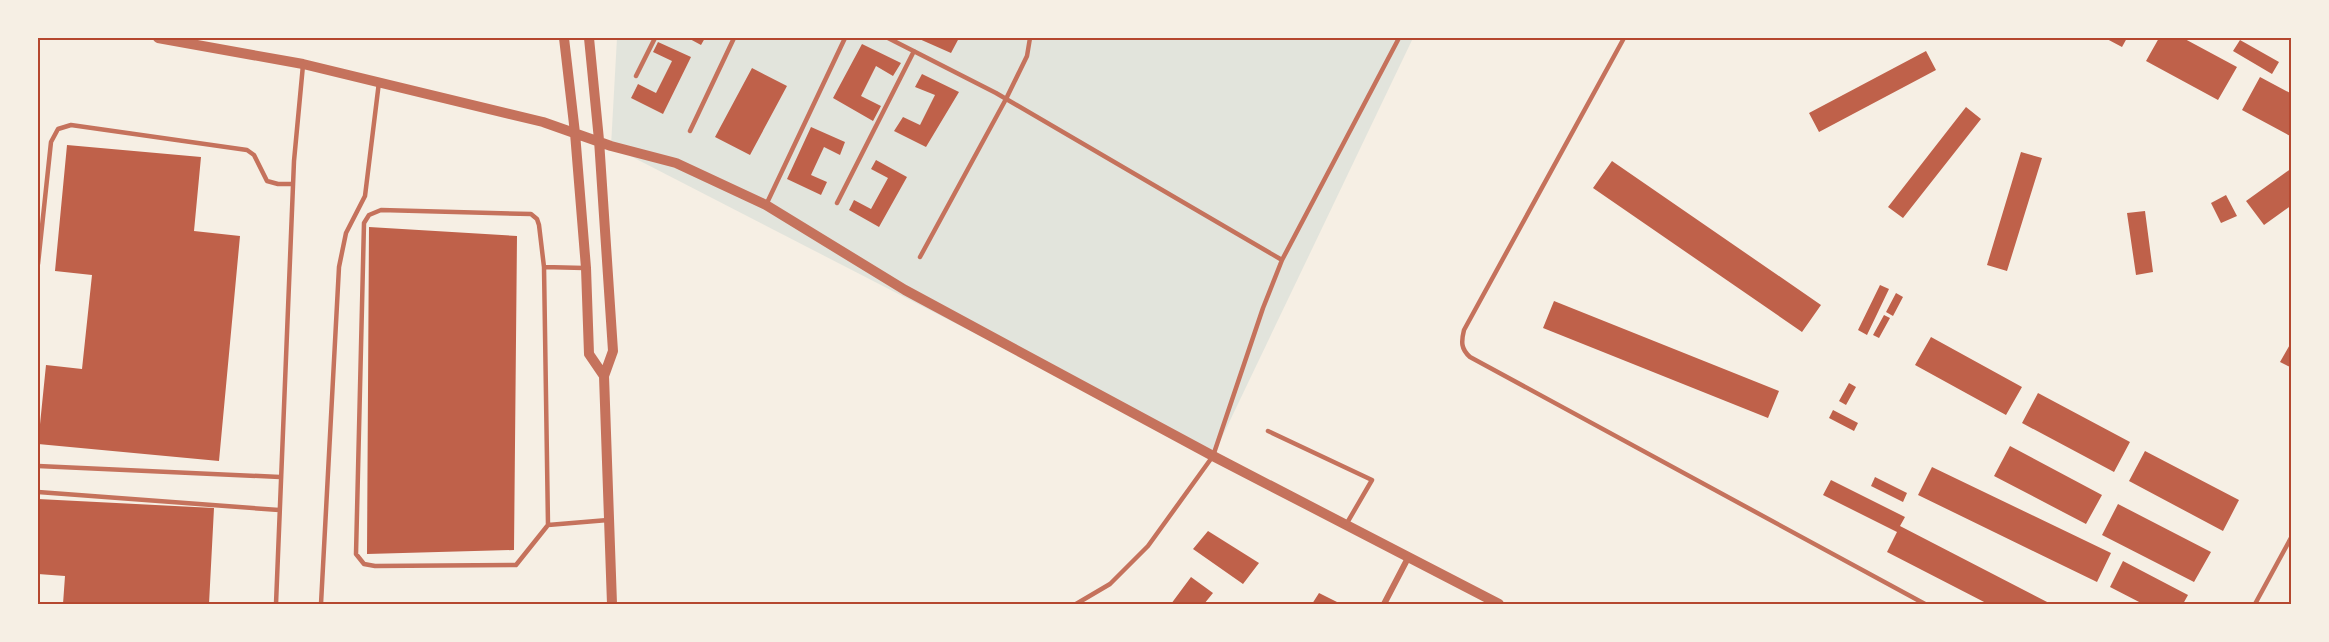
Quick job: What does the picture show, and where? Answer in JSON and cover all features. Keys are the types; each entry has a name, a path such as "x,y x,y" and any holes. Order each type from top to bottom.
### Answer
{"street":[{"path":"159,38 303,64 379,82 543,122 611,146 676,163 766,205 906,291 1213,456 1498,604"},
{"path":"564,38 575,134 586,268 589,354 604,376"},
{"path":"589,38 599,140 613,351 604,376 612,604"},
{"path":"1384,604 1408,558"}],"lane":[{"path":"636,76 655,38"},
{"path":"690,131 734,38"},
{"path":"766,205 845,38"},
{"path":"888,38 1006,99 1282,260"},
{"path":"920,257 1006,99 1027,56 1030,38"},
{"path":"1076,604 1110,584 1148,546 1213,456 1263,308 1282,260 1399,38"},
{"path":"1624,38 1464,330 1461,341 1463,351 1480,363 1925,604"},
{"path":"837,203 914,51"},
{"path":"276,604 293,184 303,64"},
{"path":"321,604 339,267 346,233 365,196 379,82"},
{"path":"38,264 51,142 58,129 71,125 247,150 254,155 267,181 293,184"},
{"path":"381,210 531,214 537,219 539,225 544,267 548,525 516,565 375,566 364,564 356,555 364,224 369,215 381,210"},
{"path":"544,267 586,268"},
{"path":"1268,431 1372,480 1346,525"},
{"path":"38,466 280,477"},
{"path":"38,492 279,510"},
{"path":"548,525 610,520"},
{"path":"2255,604 2292,536"}],"shaded area":[{"path":"617,38 1413,38 1213,456 611,146"}],"building":[{"path":"688,38 705,38 701,45"},
{"path":"917,38 959,38 951,53"},
{"path":"2105,38 2127,38 2122,47"},
{"path":"2159,38 2183,38 2237,67 2218,100 2146,61"},
{"path":"2240,40 2279,62 2272,74 2233,51"},
{"path":"658,42 691,57 663,114 631,98 638,84 656,93 672,61 653,52"},
{"path":"862,44 901,63 893,76 876,66 861,96 881,106 873,121 833,98"},
{"path":"1926,51 1936,70 1819,132 1809,113"},
{"path":"752,68 787,86 750,155 715,137"},
{"path":"922,74 959,92 926,147 894,131 903,117 920,125 935,95 915,87"},
{"path":"2260,77 2292,94 2292,137 2242,110"},
{"path":"1966,107 1981,119 1903,218 1888,207"},
{"path":"811,127 845,142 840,155 824,147 811,175 827,182 821,195 787,179"},
{"path":"67,145 201,157 194,231 240,236 219,461 38,444 46,365 82,369 92,275 55,271"},
{"path":"2021,152 2042,158 2007,271 1987,265"},
{"path":"876,160 907,177 879,227 849,210 854,200 871,209 888,178 871,169"},
{"path":"1612,161 1821,305 1802,332 1593,188"},
{"path":"2292,168 2292,205 2264,225 2246,201"},
{"path":"2226,195 2237,216 2221,223 2211,203"},
{"path":"2145,211 2153,272 2136,275 2127,213"},
{"path":"369,227 517,236 514,550 367,554"},
{"path":"1880,285 1889,289 1867,335 1858,330"},
{"path":"1896,293 1903,297 1893,316 1886,312"},
{"path":"1554,301 1779,391 1768,418 1543,328"},
{"path":"1884,315 1890,318 1879,338 1873,335"},
{"path":"1931,337 2022,387 2006,415 1915,365"},
{"path":"2292,341 2292,368 2280,362"},
{"path":"1849,383 1856,387 1846,405 1839,401"},
{"path":"2038,393 2130,442 2114,472 2022,423"},
{"path":"1833,410 1858,423 1854,431 1829,418"},
{"path":"2010,446 2102,495 2086,524 1994,476"},
{"path":"2145,451 2239,500 2223,531 2129,481"},
{"path":"1932,467 2111,553 2097,582 1918,495"},
{"path":"1875,477 1907,493 1903,502 1871,486"},
{"path":"1831,480 1905,517 1900,526 2051,604 1988,604 1887,552 1897,532 1823,495"},
{"path":"38,499 214,508 209,604 63,604 65,576 38,574"},
{"path":"2118,504 2211,552 2194,582 2102,535"},
{"path":"1208,531 1259,563 1243,584 1193,549"},
{"path":"2123,561 2188,595 2183,604 2143,604 2110,587"},
{"path":"1191,577 1213,593 1204,604 1171,604"},
{"path":"1319,593 1341,604 1312,604"}]}
